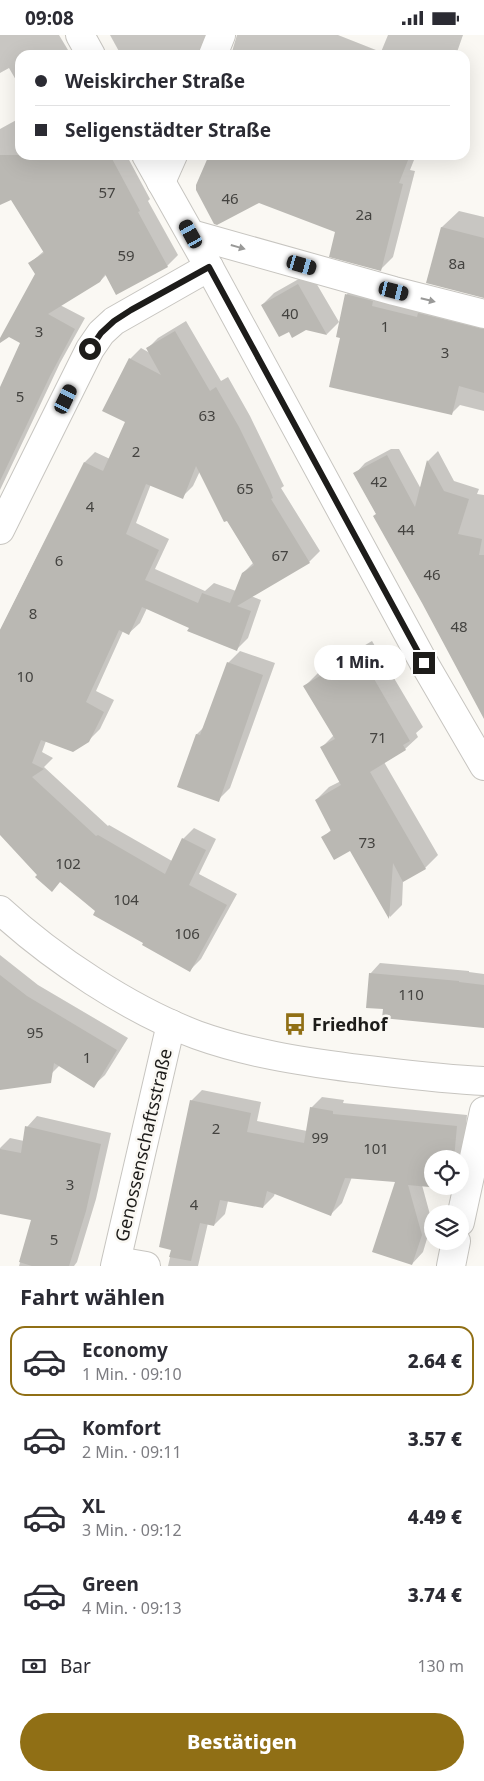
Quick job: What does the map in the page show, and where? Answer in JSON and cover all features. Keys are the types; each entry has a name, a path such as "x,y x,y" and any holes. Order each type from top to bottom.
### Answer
{"street":[{"path":"80,35 88,50"},
{"path":"215,50 221,35"},
{"path":"149,160 424,663 484,766"},
{"path":"162,182 170,160"},
{"path":"191,234 385,289 484,314"},
{"path":"0,530 90,349 101,333 114,321 131,310 209,267"},
{"path":"0,910 54,954 112,992 170,1024 199,1035 233,1046 299,1060 414,1076 484,1081"},
{"name":"Genossenschaftsstraße","path":"116,1263 170,1024"},
{"path":"464,1205 484,1111"},
{"path":"451,1266 454,1250"},
{"path":"116,1263 146,1266"}],"building":[{"path":"0,155 15,155 15,160 113,160 168,267 116,295 105,274 100,282 48,314 75,329 50,376 0,481 0,387 20,343 9,337 0,343 0,338 35,274 28,263 44,253 11,200 0,205"},
{"path":"207,160 408,160 399,183 403,184 381,271 329,257 335,232 259,203 217,225 214,224 196,190 196,185"},
{"path":"441,227 484,238 484,298 426,283"},
{"path":"298,284 327,335 306,330 292,338 289,332 279,337 261,305"},
{"path":"345,294 373,301 372,306 417,317 418,313 484,329 484,393 459,386 452,415 329,387 340,338 336,337"},
{"path":"175,331 210,391 216,387 239,427 270,490 273,498 271,499 310,563 237,606 251,611 237,651 187,631 189,628 142,607 129,635 119,630 86,702 104,712 89,742 73,752 41,740 32,763 44,769 32,777 96,836 98,835 165,874 182,838 206,850 189,885 227,905 190,972 93,915 95,911 60,882 52,892 35,877 37,875 0,835 0,630 84,462 103,471 125,422 102,411 129,358 161,375 146,348","holes":["196,466 224,522 227,521 254,565 242,573 230,603 202,593 198,603 145,580 159,550 126,534 146,484 183,499"]},
{"path":"387,455 415,507 427,460 444,491 469,499 458,534 482,539 479,555 484,555 484,719 373,516 376,514 353,473"},
{"path":"359,653 410,741 403,745 406,750 370,772 426,869 403,882 393,863 389,919 350,851 334,860 321,837 331,831 315,800 341,785 320,747 335,739 303,686"},
{"path":"227,662 263,675 219,802 177,787 196,734 200,735"},
{"path":"369,973 484,985 484,1028 382,1018 383,1009 366,1008"},
{"path":"0,975 27,996 117,1050 94,1088 54,1063 51,1083 0,1090"},
{"path":"190,1100 251,1113 247,1132 304,1143 310,1107 333,1111 333,1114 457,1126 455,1150 424,1150 424,1186 408,1185 422,1235 412,1265 372,1252 395,1182 345,1178 331,1216 267,1191 263,1208 220,1200 214,1226 200,1223 191,1261 169,1257 171,1250 159,1247"},
{"path":"25,1126 101,1144 86,1211 69,1266 32,1266 19,1262 31,1220 0,1214 0,1149 21,1153"}],"place":[{"name":"Friedhof","path":"295,1024"}],"route":[{"path":"90,349 101,333 114,321 209,267 424,663"}]}
